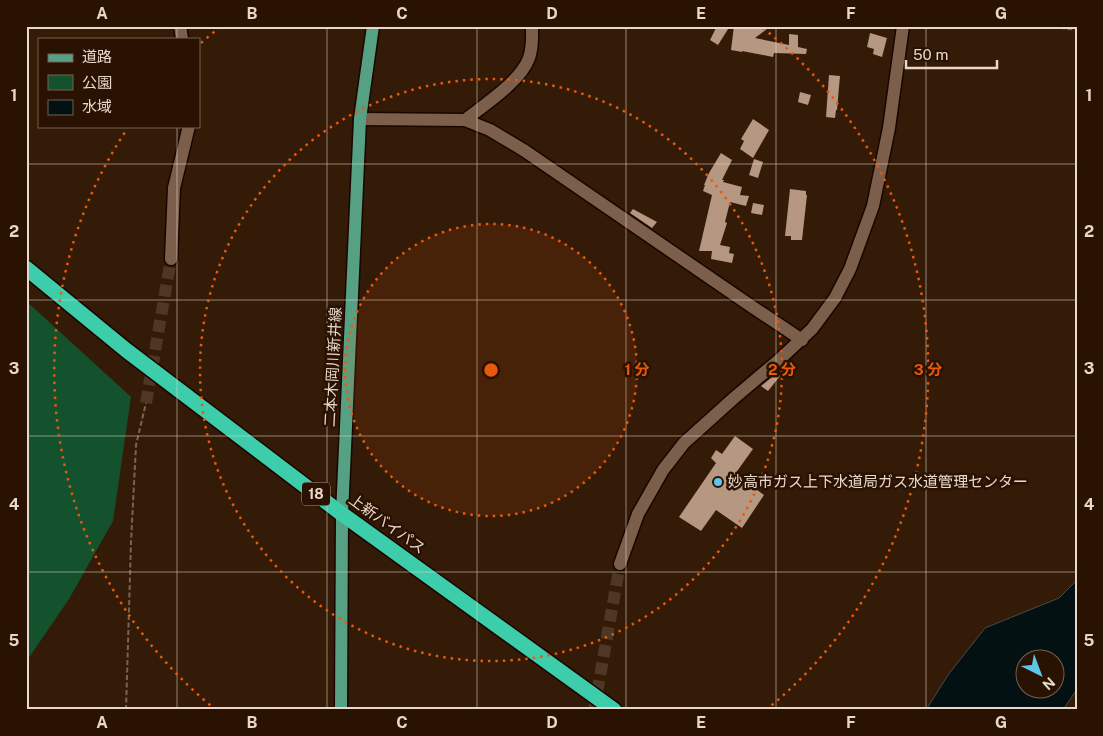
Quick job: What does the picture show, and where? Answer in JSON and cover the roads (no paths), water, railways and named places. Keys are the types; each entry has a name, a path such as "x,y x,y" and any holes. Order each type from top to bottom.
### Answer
{"highway":[{"name":"上新バイパス","path":"26,268 126,350 342,514 614,710"}],"main road":[{"name":"二本木岡川新井線","path":"341,710 342,514 360,118 374,26"}],"street":[{"path":"465,120 515,80 529,60 532,45 532,26"},
{"path":"620,564 638,514 662,470 684,443 802,340 835,298 850,269 873,206 889,128 904,26"},
{"path":"360,118 465,120 490,130 802,340"},
{"path":"171,259 174,188 189,128"}],"water":[{"path":"1077,580 1077,689 1063,710 926,710 948,675 985,628 1059,598"}],"tunnel":[{"path":"146,403 171,259"},
{"path":"594,710 620,564"}],"place":[{"name":"妙高市ガス上下水道局ガス水道管理センター","path":"718,482"}]}
